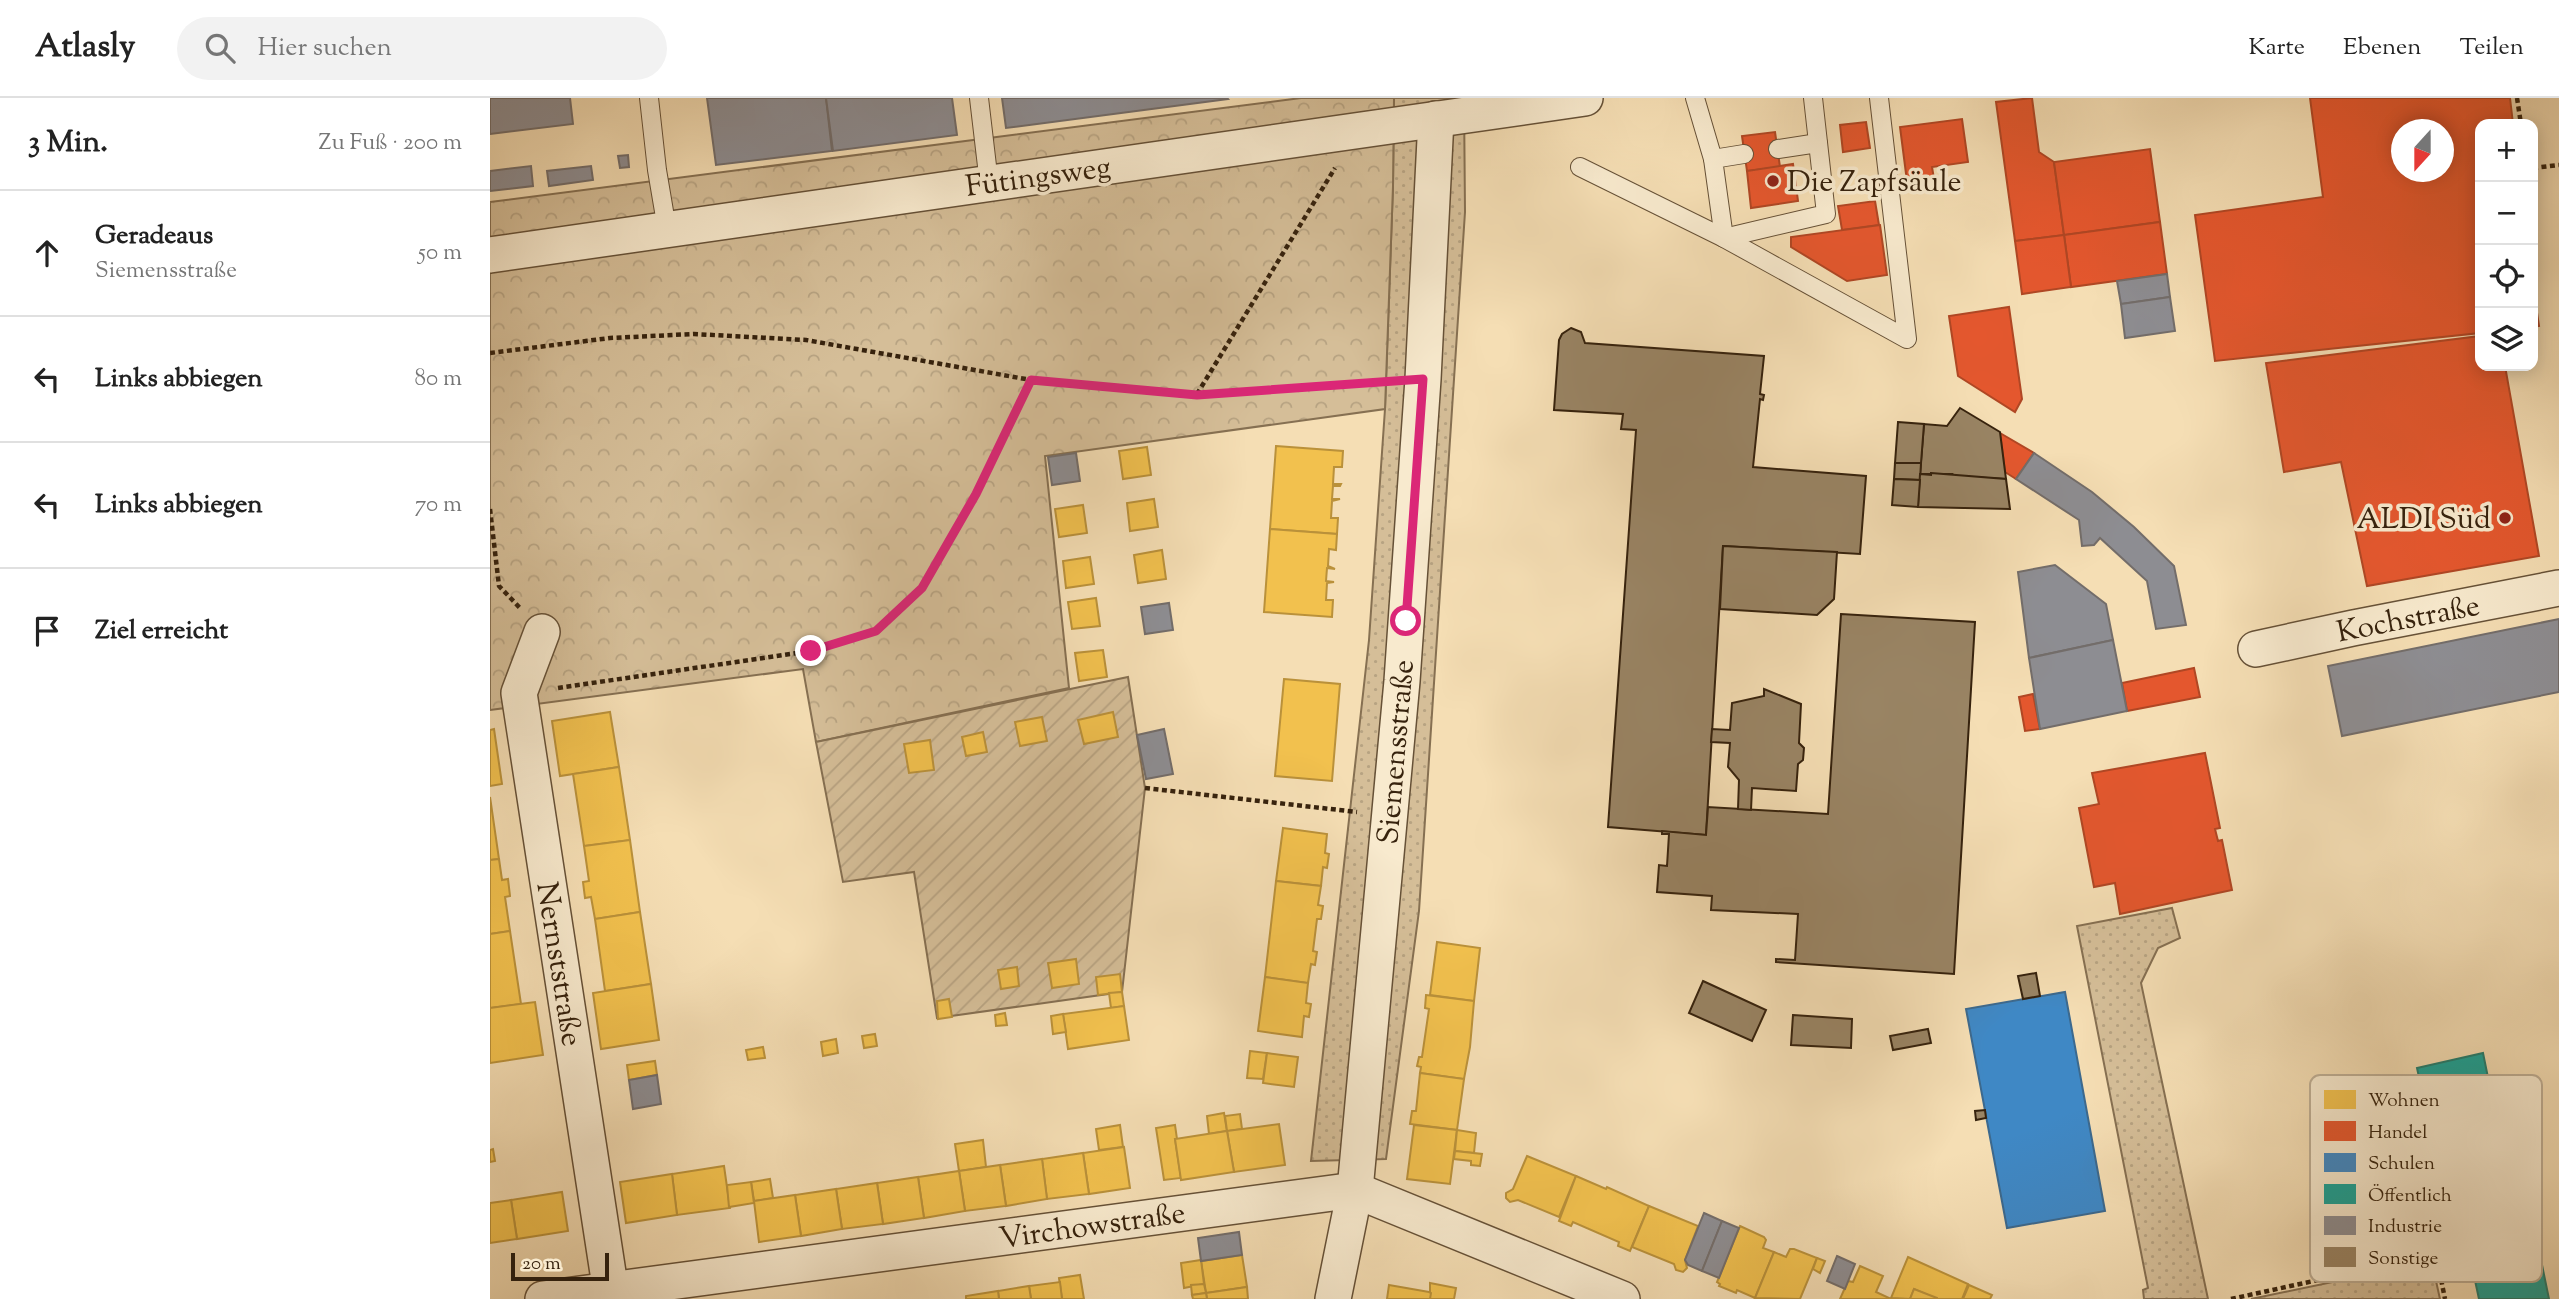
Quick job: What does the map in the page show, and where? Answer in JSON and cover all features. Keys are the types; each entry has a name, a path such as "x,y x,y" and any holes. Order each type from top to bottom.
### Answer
{"street":[{"name":"Fütingsweg","path":"490,255 1585,98"},
{"name":"Siemensstraße","path":"1333,1299 1355,1190 1402,681 1423,379 1436,119"},
{"name":"Kochstraße","path":"2256,649 2559,588"},
{"name":"Nernststraße","path":"542,632 519,693 611,1294"},
{"name":"Virchowstraße","path":"543,1299 611,1294 1355,1190 1622,1299"}],"lane":[{"path":"649,98 667,229"},
{"path":"979,98 989,183"},
{"path":"1695,98 1713,159 1724,238"},
{"path":"1724,238 1826,214 1813,98"},
{"path":"1580,167 1724,238 1907,339 1879,98"},
{"path":"1777,149 1818,142"},
{"path":"1713,159 1744,154"}],"path":[{"path":"2517,98 2520,119"},
{"path":"1197,395 1359,129"},
{"path":"2538,167 2559,165"},
{"path":"490,353 610,338 694,334 806,341 1031,380 1197,395 1423,379"},
{"path":"519,693 811,651 876,631 922,588 976,494 1031,380"},
{"path":"490,509 499,586 542,632"},
{"path":"1145,788 1389,816"},
{"path":"2231,1299 2253,1297 2317,1282"}],"green space":[{"path":"1301,98 1394,98 1385,409 1045,456 1069,688 816,742 803,669 490,710 490,202"},
{"path":"1394,98 1464,98 1465,212 1419,911 1386,1159 1311,1161 1369,640 1385,409"},
{"path":"1128,677 1145,788 1122,992 937,1018 914,872 843,882 816,742"},
{"path":"2172,908 2180,938 2158,948 2141,983 2208,1299 2144,1299 2143,1290 2148,1288 2077,926"},
{"path":"2332,1282 2436,1282 2440,1299 2251,1299"}],"building: Wohnen":[{"path":"1276,446 1343,451 1342,467 1334,467 1333,484 1341,484 1333,486 1332,499 1340,499 1332,501 1331,518 1338,518 1337,534 1270,529"},
{"path":"1147,447 1151,475 1123,479 1119,451"},
{"path":"1154,499 1158,527 1130,531 1127,503"},
{"path":"1083,505 1087,533 1059,537 1055,509"},
{"path":"1270,529 1337,534 1336,550 1329,549 1328,566 1335,569 1327,568 1326,581 1334,582 1327,583 1326,600 1333,600 1332,617 1264,612"},
{"path":"1162,550 1166,579 1138,583 1134,555"},
{"path":"1090,557 1094,584 1066,588 1063,561"},
{"path":"1096,598 1100,626 1072,629 1068,602"},
{"path":"1103,650 1107,677 1079,681 1075,653"},
{"path":"1284,679 1340,684 1332,781 1275,776"},
{"path":"610,712 619,767 560,776 552,721"},
{"path":"1113,712 1118,737 1084,744 1078,720"},
{"path":"1042,717 1047,741 1020,746 1015,722"},
{"path":"494,729 502,784 490,786 490,730"},
{"path":"983,732 987,752 966,756 962,737"},
{"path":"930,740 934,770 909,773 904,744"},
{"path":"619,767 630,840 584,846 573,774"},
{"path":"490,797 499,859 490,860"},
{"path":"1283,828 1327,834 1325,853 1329,854 1327,868 1323,867 1321,886 1276,881"},
{"path":"630,840 640,912 595,919 591,897 585,898 583,882 589,881 584,846"},
{"path":"499,859 502,880 508,879 510,896 505,897 510,931 490,934 490,860"},
{"path":"1276,881 1321,886 1318,905 1323,906 1321,919 1317,919 1313,951 1317,952 1315,965 1311,964 1308,983 1265,977"},
{"path":"640,912 651,984 605,991 595,919"},
{"path":"510,931 521,1004 490,1008 490,934"},
{"path":"1437,942 1480,948 1474,1001 1430,995"},
{"path":"1076,959 1079,984 1052,988 1048,963"},
{"path":"1017,967 1019,986 1001,989 998,970"},
{"path":"1120,974 1122,992 1098,995 1096,977"},
{"path":"1265,977 1308,983 1306,1003 1311,1004 1309,1017 1304,1016 1302,1037 1258,1031"},
{"path":"651,984 659,1040 601,1049 593,993"},
{"path":"1122,992 1124,1006 1111,1008 1109,993"},
{"path":"1426,995 1474,1001 1464,1079 1420,1073 1421,1067 1417,1066 1419,1057 1422,1057 1429,1009 1425,1008"},
{"path":"949,999 952,1017 938,1019 937,1001"},
{"path":"535,1002 543,1055 490,1063 490,1008"},
{"path":"1124,1006 1129,1040 1068,1049 1063,1014"},
{"path":"1005,1013 1007,1025 996,1026 995,1015"},
{"path":"1063,1014 1066,1032 1053,1034 1051,1016"},
{"path":"875,1034 877,1046 864,1048 862,1036"},
{"path":"836,1039 838,1053 823,1056 821,1042"},
{"path":"763,1047 765,1058 748,1060 746,1050"},
{"path":"1250,1051 1267,1053 1263,1079 1247,1078"},
{"path":"1267,1053 1298,1057 1294,1087 1263,1083"},
{"path":"655,1061 657,1075 629,1080 627,1065"},
{"path":"1420,1073 1464,1079 1457,1130 1410,1124 1412,1111 1416,1111"},
{"path":"1224,1113 1227,1131 1209,1134 1207,1116"},
{"path":"1240,1114 1242,1129 1227,1131 1225,1116"},
{"path":"1279,1124 1285,1165 1234,1172 1227,1131"},
{"path":"1120,1125 1123,1147 1099,1150 1096,1129"},
{"path":"1175,1125 1181,1178 1164,1180 1156,1128"},
{"path":"1414,1125 1457,1130 1450,1184 1407,1179"},
{"path":"1457,1130 1476,1133 1474,1153 1455,1151"},
{"path":"1227,1131 1234,1172 1181,1180 1175,1139"},
{"path":"983,1140 986,1167 959,1171 955,1144"},
{"path":"1124,1147 1130,1188 1089,1194 1083,1153"},
{"path":"493,1149 495,1161 490,1162 490,1150"},
{"path":"1455,1151 1482,1154 1480,1166 1471,1165 1471,1161 1454,1159"},
{"path":"1083,1153 1089,1194 1047,1199 1042,1159"},
{"path":"1527,1156 1576,1176 1559,1217 1518,1200 1510,1202 1506,1198 1506,1193 1513,1189"},
{"path":"1042,1159 1047,1199 1006,1206 1000,1165"},
{"path":"1000,1165 1006,1206 965,1211 959,1171"},
{"path":"724,1166 730,1208 677,1215 672,1174"},
{"path":"959,1171 965,1211 924,1218 918,1177"},
{"path":"672,1174 677,1215 626,1223 620,1182"},
{"path":"1576,1176 1649,1206 1630,1251 1618,1246 1619,1242 1573,1222 1571,1226 1559,1221"},
{"path":"918,1177 924,1218 883,1224 877,1183"},
{"path":"770,1179 773,1198 754,1201 751,1182"},
{"path":"751,1182 754,1203 729,1207 727,1185"},
{"path":"877,1183 883,1224 842,1229 836,1189"},
{"path":"836,1189 842,1229 801,1236 795,1195"},
{"path":"562,1192 568,1231 517,1239 511,1200"},
{"path":"795,1195 801,1236 759,1242 754,1201"},
{"path":"511,1200 517,1239 490,1243 490,1203"},
{"path":"1649,1206 1698,1226 1685,1260 1687,1268 1683,1272 1676,1270 1674,1264 1632,1247"},
{"path":"1740,1226 1764,1237 1766,1240 1763,1248 1774,1252 1755,1298 1719,1286 1717,1282"},
{"path":"1790,1249 1817,1258 1800,1299 1755,1298 1774,1252 1786,1257"},
{"path":"1242,1255 1247,1287 1206,1293 1201,1261"},
{"path":"1908,1257 1968,1284 1962,1299 1937,1299 1914,1289 1910,1299 1891,1298"},
{"path":"1817,1258 1825,1261 1820,1273 1813,1269"},
{"path":"1201,1260 1204,1284 1184,1288 1181,1263"},
{"path":"1860,1266 1883,1276 1876,1292 1891,1299 1840,1299 1848,1281 1853,1282"},
{"path":"1080,1275 1084,1299 1062,1299 1059,1278"},
{"path":"1060,1282 1062,1299 1031,1299 1029,1286"},
{"path":"1430,1283 1456,1288 1454,1299 1430,1299"},
{"path":"1204,1284 1206,1293 1192,1295 1191,1285"},
{"path":"1389,1285 1429,1292 1430,1299 1387,1299"},
{"path":"1969,1285 1992,1295 1990,1299 1963,1299"},
{"path":"1029,1286 1031,1299 999,1299 998,1291"},
{"path":"1247,1287 1248,1299 1207,1299 1206,1293"},
{"path":"1914,1289 1937,1298 1937,1299 1910,1299"},
{"path":"998,1291 999,1299 966,1299 966,1296"},
{"path":"1206,1293 1207,1299 1193,1299 1192,1295"}],"building: Handel":[{"path":"2032,98 2039,152 2054,162 2064,235 2015,241 1996,102"},
{"path":"2310,98 2510,98 2512,119 2475,119 2475,334 2215,361 2195,215 2323,197"},
{"path":"1962,119 1968,162 1932,167 1935,185 1908,189 1900,127"},
{"path":"1866,122 1870,148 1843,152 1840,125"},
{"path":"1775,132 1780,167 1747,171 1742,136"},
{"path":"2150,149 2160,222 2064,235 2054,162"},
{"path":"1793,164 1798,201 1751,208 1747,171"},
{"path":"1875,201 1879,225 1842,230 1838,206"},
{"path":"2160,222 2167,274 2071,287 2064,235"},
{"path":"1880,225 1887,275 1847,281 1791,247 1791,237"},
{"path":"2064,235 2071,287 2022,294 2015,241"},
{"path":"2009,307 2022,399 2015,412 1958,376 1949,316"},
{"path":"2475,337 2475,371 2506,371 2539,556 2367,586 2341,462 2284,472 2266,363"},
{"path":"2000,433 2034,453 2016,479 2005,472"},
{"path":"2194,668 2200,697 2127,711 2122,683"},
{"path":"2033,694 2040,729 2025,731 2019,697"},
{"path":"2205,753 2220,828 2215,829 2218,841 2222,840 2232,890 2120,914 2115,883 2094,887 2079,808 2099,804 2092,773"}],"building: Schulen":[{"path":"2065,992 2105,1211 2007,1228 1966,1009"}],"building: Öffentlich":[{"path":"2483,1053 2487,1075 2419,1075 2417,1068"},
{"path":"2542,1265 2549,1299 2479,1299 2475,1282 2542,1282"}],"building: Industrie":[{"path":"490,98 570,98 573,124 490,134"},
{"path":"707,98 826,98 832,151 716,165"},
{"path":"826,98 952,98 957,135 833,151"},
{"path":"1002,98 1227,98 1228,99 1006,128"},
{"path":"628,155 629,167 620,168 618,156"},
{"path":"531,166 533,186 490,191 490,171"},
{"path":"591,166 593,180 549,186 547,171"},
{"path":"2167,274 2170,297 2121,304 2117,281"},
{"path":"2170,297 2175,331 2125,338 2121,304"},
{"path":"1076,453 1080,481 1052,485 1048,457"},
{"path":"2034,453 2092,492 2134,527 2174,566 2186,625 2156,629 2147,581 2100,538 2094,545 2082,546 2079,520 2016,479"},
{"path":"2055,565 2106,604 2113,640 2029,658 2018,572"},
{"path":"1169,603 1173,630 1145,634 1141,607"},
{"path":"2559,619 2559,692 2342,736 2328,666"},
{"path":"2113,640 2127,711 2040,729 2029,658"},
{"path":"1164,729 1173,774 1146,779 1137,735"},
{"path":"657,1075 661,1104 633,1109 629,1080"},
{"path":"1704,1213 1722,1221 1702,1271 1688,1265 1685,1260"},
{"path":"1722,1221 1739,1228 1719,1278 1702,1271"},
{"path":"1239,1232 1242,1255 1201,1261 1198,1238"},
{"path":"1837,1256 1855,1264 1845,1289 1827,1281"}],"building: Sonstige":[{"path":"1571,328 1581,332 1585,343 1764,356 1760,394 1764,395 1763,400 1760,399 1753,467 1866,476 1860,554 1723,546 1706,835 1608,827 1636,430 1621,429 1623,414 1554,410 1559,340 1562,334"},
{"path":"1960,408 2000,432 2006,479 1920,474 1924,424 1947,426"},
{"path":"1898,422 1924,424 1921,463 1895,463"},
{"path":"1895,463 1921,463 1920,480 1894,479"},
{"path":"1920,474 2006,479 2010,509 1918,507"},
{"path":"1894,479 1920,480 1918,507 1892,505"},
{"path":"1723,546 1837,552 1834,599 1817,615 1720,609"},
{"path":"1841,614 1975,622 1954,974 1776,962 1776,959 1795,960 1798,914 1711,910 1712,896 1657,892 1659,865 1667,866 1669,834 1662,834 1662,831 1706,835 1708,807 1828,814"},
{"path":"1764,689 1801,704 1799,743 1804,748 1803,760 1798,764 1796,791 1752,788 1751,810 1738,809 1739,780 1728,767 1730,743 1711,742 1712,729 1730,730 1732,703 1764,696"},
{"path":"2036,973 2040,996 2023,999 2018,976"},
{"path":"1703,981 1766,1010 1752,1041 1689,1013"},
{"path":"1793,1015 1852,1019 1851,1048 1791,1045"},
{"path":"1928,1029 1931,1043 1893,1050 1890,1036"},
{"path":"1985,1110 1986,1118 1976,1120 1975,1111"}],"place":[{"name":"Die Zapfsäule","path":"1773,181"},
{"name":"ALDI Süd","path":"2505,518"}],"route":[{"path":"811,651 876,631 922,588 976,494 1031,380 1197,395 1423,379 1406,621"}]}
